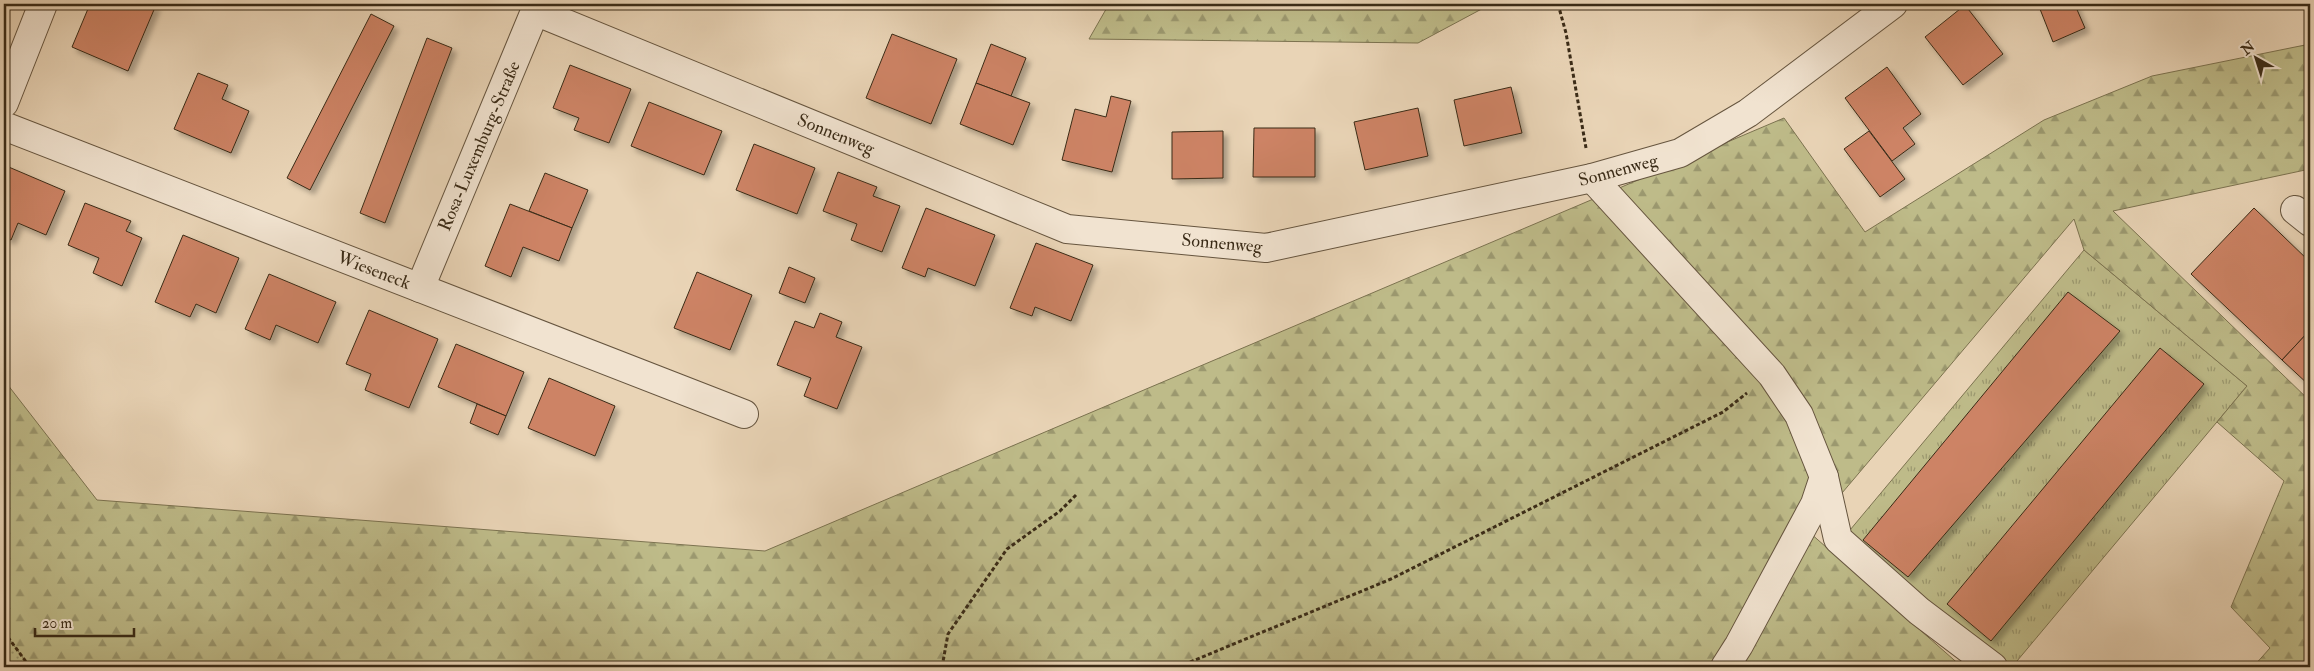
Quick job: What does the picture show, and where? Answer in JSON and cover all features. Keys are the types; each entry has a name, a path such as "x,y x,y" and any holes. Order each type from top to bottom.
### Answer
{"street":[{"path":"4,104 43,4"},
{"name":"Sonnenweg","path":"537,8 1067,229 1266,248 1592,178 1680,153 1748,113 1893,4"},
{"name":"Rosa-Luxemburg-Straße","path":"420,288 537,8"},
{"name":"Wieseneck","path":"4,126 744,414"},
{"path":"1592,178 1772,375 1799,415 1824,477 1838,539 1919,611 1993,667"},
{"path":"1725,667 1739,645 1815,504 1824,477"}],"path":[{"path":"1558,4 1566,33 1592,178"},
{"path":"1178,667 1391,579 1723,412 1772,375"},
{"path":"942,667 948,634 1008,549 1060,510 1076,495"},
{"path":"4,632 30,667"}],"green space":[{"path":"1109,4 1491,4 1418,43 1089,39"},
{"path":"2310,44 2310,169 2113,211 2310,401 2310,667 2253,667 2270,648 2231,607 2284,481 2217,422 2247,386 2084,250 2074,219 1809,532 1962,667 4,667 4,380 97,500 765,551 1784,118 1865,232 2044,120 2152,76"},
{"path":"2084,250 2247,386 2012,667 2002,667 1845,536"},
{"path":"4,632 30,667 4,667"}],"building":[{"path":"90,4 156,5 128,71 72,47"},
{"path":"2038,4 2078,4 2075,5 2085,28 2053,42"},
{"path":"1965,5 2003,54 1963,85 1925,37"},
{"path":"371,14 394,26 310,190 287,178"},
{"path":"892,34 957,59 931,124 866,98"},
{"path":"427,38 452,48 385,223 360,213"},
{"path":"991,44 1026,58 1011,96 976,83"},
{"path":"570,65 631,89 609,143 574,130 579,118 553,108"},
{"path":"1887,67 1921,114 1903,128 1915,144 1892,161 1845,98"},
{"path":"198,73 228,85 222,99 249,111 231,153 174,129"},
{"path":"976,83 1030,103 1013,145 960,124"},
{"path":"1511,87 1522,133 1464,146 1454,100"},
{"path":"1111,96 1131,101 1112,172 1062,160 1075,109 1106,117"},
{"path":"649,102 722,131 704,175 631,146"},
{"path":"1418,108 1428,156 1365,170 1354,122"},
{"path":"1254,128 1315,128 1315,177 1253,177"},
{"path":"1223,131 1223,178 1172,179 1172,132"},
{"path":"1869,131 1905,179 1880,197 1844,149"},
{"path":"754,144 815,168 797,214 736,190"},
{"path":"4,165 65,191 46,235 18,223 11,240 4,237"},
{"path":"838,172 877,187 873,196 900,206 882,252 851,240 857,224 823,211"},
{"path":"545,173 588,190 572,228 529,211"},
{"path":"85,203 131,221 126,231 142,238 122,286 93,273 99,258 68,245"},
{"path":"510,204 572,228 559,261 523,247 511,277 485,266"},
{"path":"926,208 995,235 975,286 928,268 925,277 902,268"},
{"path":"2254,208 2310,262 2310,330 2282,360 2191,274"},
{"path":"183,235 239,258 216,313 196,304 190,317 155,302"},
{"path":"1036,243 1093,265 1071,321 1035,307 1032,316 1010,308"},
{"path":"789,267 815,278 805,303 779,293"},
{"path":"697,272 752,295 730,350 674,328"},
{"path":"269,274 336,302 318,343 276,325 270,340 245,329"},
{"path":"2068,292 2120,331 1908,577 1863,540"},
{"path":"369,310 438,339 409,408 365,390 371,374 346,364"},
{"path":"820,313 842,322 836,337 862,347 837,409 804,396 811,378 777,365 795,321 814,328"},
{"path":"2310,330 2310,386 2282,360"},
{"path":"456,344 524,372 506,416 438,387"},
{"path":"2160,348 2204,384 1991,641 1947,604"},
{"path":"549,378 615,406 595,456 528,428"},
{"path":"477,404 506,416 498,435 470,423"}]}
